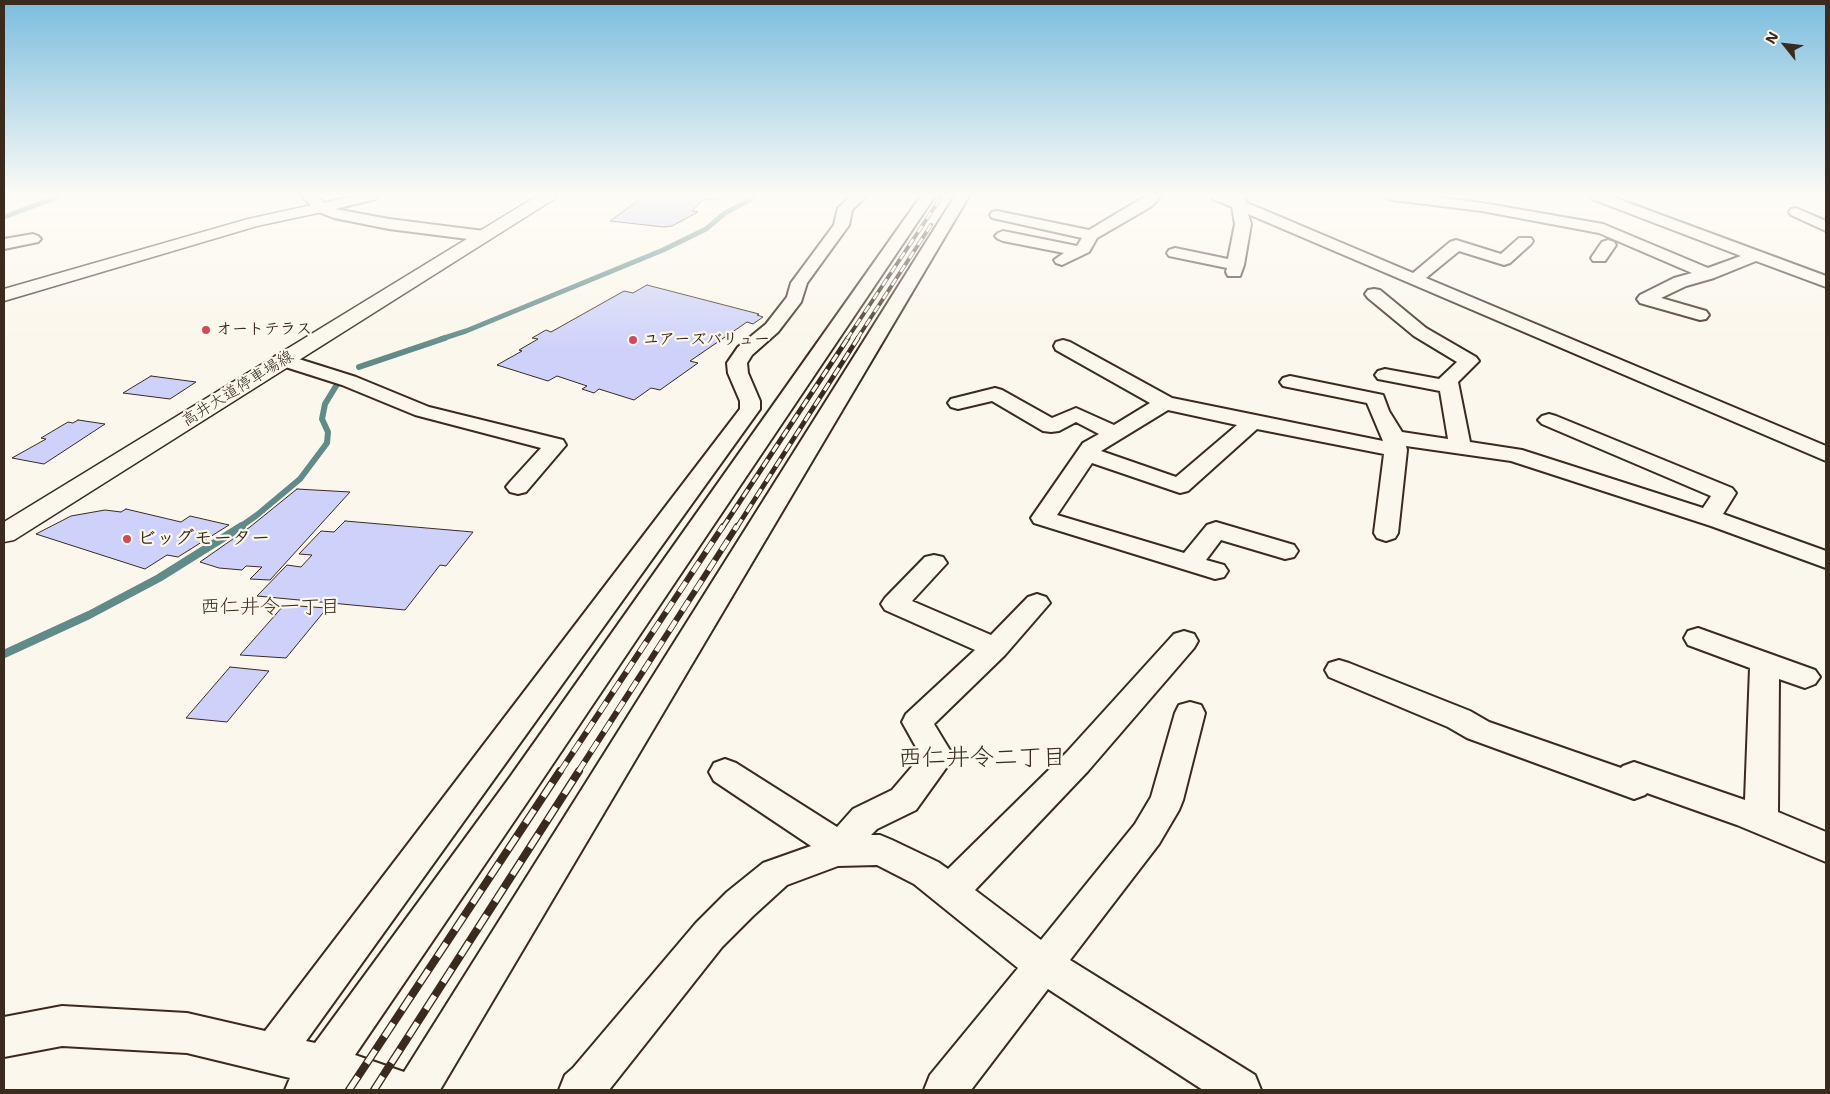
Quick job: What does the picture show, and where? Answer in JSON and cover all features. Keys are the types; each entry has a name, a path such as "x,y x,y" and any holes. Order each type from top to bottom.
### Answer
{"main road":[{"path":"4,295 167,247"},
{"name":"高井大道停車場線","path":"4,534 466,247"}],"street":[{"path":"273,1053 750,409 750,401 738,372 737,363 745,351 772,328 795,298 799,283 825,247"},
{"path":"315,1078 521,786 893,247"},
{"path":"417,1090 931,247"},
{"path":"1056,247 1079,252"},
{"path":"1062,260 1079,252 1082,247"},
{"path":"1175,253 1235,269 1239,247"},
{"path":"1341,247 1414,280 1826,454"},
{"path":"1414,280 1454,247"},
{"path":"1463,247 1504,260 1518,247"},
{"path":"1599,258 1606,247"},
{"path":"1644,247 1708,274"},
{"path":"1735,247 1826,282"},
{"path":"1700,315 1646,299 1680,282 1708,274 1757,255"},
{"path":"1788,267 1812,262"},
{"path":"1374,294 1420,332 1469,361 1448,381 1460,447"},
{"path":"1063,346 1165,403 1253,422 1394,444 1460,447 1514,455 1708,518 1826,560"},
{"path":"283,360 348,381 422,411 555,445 518,486"},
{"path":"1385,375 1449,387"},
{"path":"1290,382 1376,399 1379,411 1394,444 1386,533"},
{"path":"958,403 995,394 1051,426 1076,414 1115,434"},
{"path":"1165,403 1091,448 1043,518 1216,571"},
{"path":"1549,420 1724,493 1708,518"},
{"path":"1086,454 1180,486 1253,422"},
{"path":"1190,563 1216,530 1285,551"},
{"path":"934,563 894,604 995,648"},
{"path":"837,851 865,819 904,800 938,757 918,722 995,648 1037,602"},
{"path":"1698,638 1805,677"},
{"path":"950,891 1078,762 1184,641"},
{"path":"1761,820 1765,662"},
{"path":"1339,670 1459,719 1487,734 1634,786 1634,775 1761,820 1826,847"},
{"path":"945,1090 1147,834 1167,800 1190,713"},
{"path":"724,772 830,840 837,851"},
{"path":"580,1090 588,1084 710,936 740,904 775,874 837,851 880,850 926,873 1044,965 1240,1090"},
{"path":"4,1037 62,1026 187,1032 273,1053 315,1078 398,1090"}],"building":[{"path":"647,285 759,314 757,315 763,317 753,324 747,322 690,361 698,363 660,390 651,388 634,400 599,389 594,393 582,389 587,386 557,376 548,381 497,365 522,351 519,350 538,339 532,338 546,330 551,332 624,291 633,293"},
{"path":"151,376 196,382 170,399 123,393"},
{"path":"78,420 105,424 44,464 12,458 46,439 41,438 68,422 73,423"},
{"path":"297,489 350,492 270,580 250,579 262,567 246,566 242,570 219,568 200,562 250,527"},
{"path":"126,509 181,522 190,516 229,525 178,557 167,555 145,569 36,534 71,516 105,510 121,512"},
{"path":"345,521 473,532 446,566 440,565 405,610 257,596 287,565 301,567 312,555 299,554 321,531 334,532"},
{"path":"284,605 327,608 286,658 240,655"},
{"path":"230,667 269,671 227,722 186,718"}],"waterway":[{"path":"441,339 466,331 669,247"},
{"path":"359,367 445,338"},
{"path":"240,527 300,479 327,443 328,432 322,419 325,404 336,386"},
{"path":"4,654 89,615 159,578 242,526"}],"railway":[{"path":"847,339 908,247"},
{"path":"857,339 917,247"},
{"path":"723,527 848,338"},
{"path":"737,527 858,338"},
{"path":"560,772 723,526"},
{"path":"578,772 737,526"},
{"path":"349,1090 560,771"},
{"path":"374,1090 579,771"}],"place":[{"name":"オートテラス","path":"206,330"},
{"name":"ユアーズバリュー","path":"633,340"},
{"name":"ビッグモーター","path":"127,539"}],"district":[{"name":"西仁井令一丁目","path":"270,608"},
{"name":"西仁井令二丁目","path":"982,759"}]}
